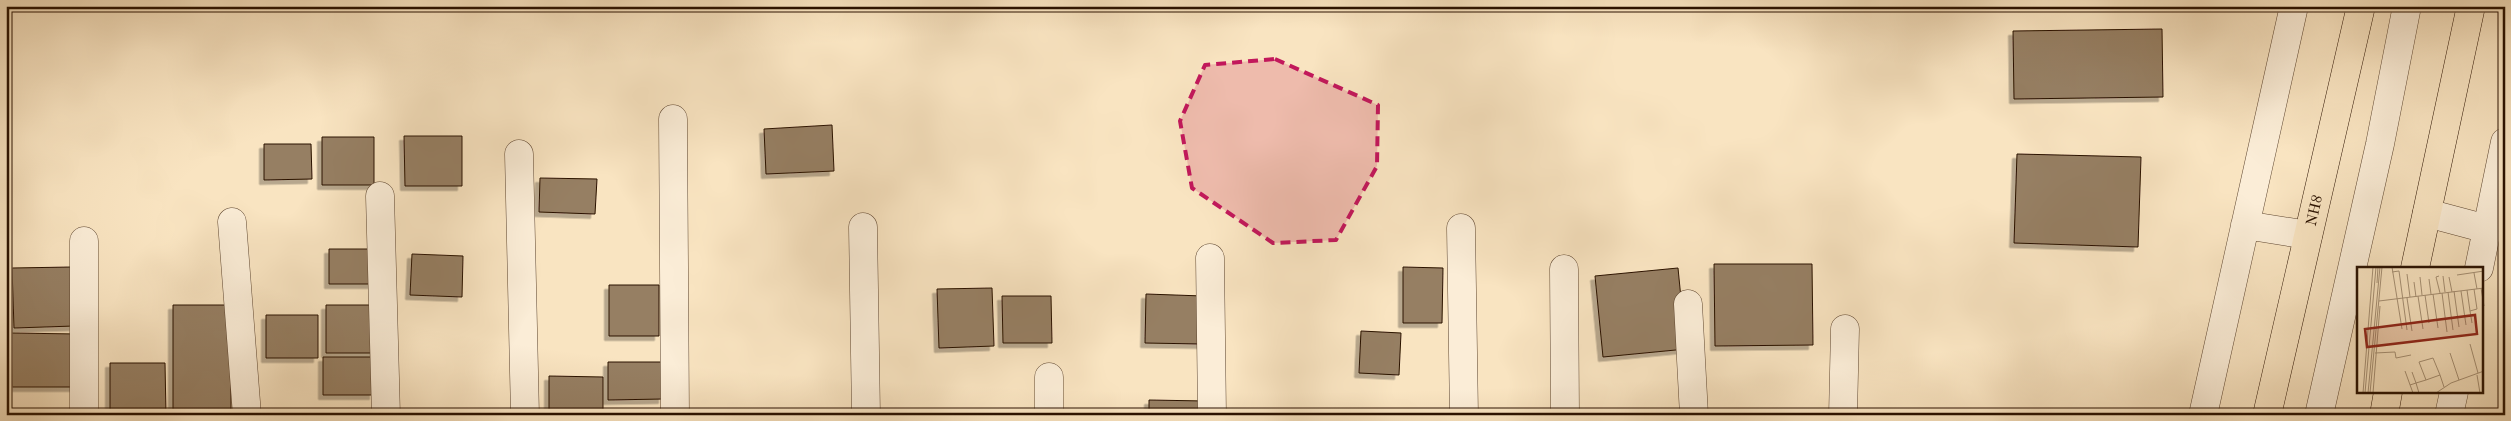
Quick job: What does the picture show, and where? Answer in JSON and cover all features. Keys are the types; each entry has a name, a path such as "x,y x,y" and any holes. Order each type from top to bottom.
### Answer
{"main road":[{"name":"NH8","path":"2267,415 2361,6"},
{"path":"2415,267 2471,6"},
{"path":"2384,415 2388,394"}],"street":[{"path":"2202,415 2294,6"},
{"path":"2319,415 2380,144 2407,6"},
{"path":"673,119 675,415"},
{"path":"2479,267 2505,142"},
{"path":"519,154 525,415"},
{"path":"380,196 386,415"},
{"path":"2427,213 2488,229"},
{"path":"232,222 247,415"},
{"path":"2245,225 2308,235"},
{"path":"864,227 866,415"},
{"path":"1461,228 1464,415"},
{"path":"84,241 84,415"},
{"path":"1210,258 1212,415"},
{"path":"1564,269 1565,415"},
{"path":"1688,304 1694,415"},
{"path":"1843,415 1845,329"},
{"path":"1048,377 1049,415"},
{"path":"2449,415 2454,394"}],"highlighted area":[{"path":"1275,59 1378,105 1377,166 1336,240 1273,243 1192,188 1180,121 1205,65"}],"building":[{"path":"2162,29 2163,97 2014,99 2013,31"},
{"path":"832,125 834,171 766,174 764,129"},
{"path":"404,136 462,136 462,186 405,186"},
{"path":"322,137 374,137 374,185 322,185"},
{"path":"264,144 311,144 312,179 264,180"},
{"path":"2017,154 2141,157 2138,247 2014,243"},
{"path":"540,178 597,179 595,214 539,212"},
{"path":"329,249 374,249 375,284 329,284"},
{"path":"412,254 463,256 462,297 410,295"},
{"path":"1714,264 1812,264 1813,345 1715,346"},
{"path":"72,267 74,326 14,328 12,268"},
{"path":"1403,267 1443,268 1442,323 1403,323"},
{"path":"1678,268 1686,349 1603,357 1595,276"},
{"path":"609,285 659,285 659,336 609,336"},
{"path":"992,288 994,346 939,348 937,289"},
{"path":"1146,294 1203,296 1202,344 1145,343"},
{"path":"1002,296 1051,296 1052,343 1003,343"},
{"path":"173,305 231,305 231,415 173,415"},
{"path":"326,305 375,305 375,353 326,353"},
{"path":"266,315 318,315 318,358 266,358"},
{"path":"1361,331 1401,333 1399,375 1359,373"},
{"path":"11,333 77,334 77,387 12,387"},
{"path":"323,357 374,357 374,395 323,395"},
{"path":"608,362 663,362 663,399 608,400"},
{"path":"110,363 165,363 166,415 110,415"},
{"path":"549,376 603,377 603,415 549,415"},
{"path":"1149,400 1205,401 1204,415 1149,415"}]}
